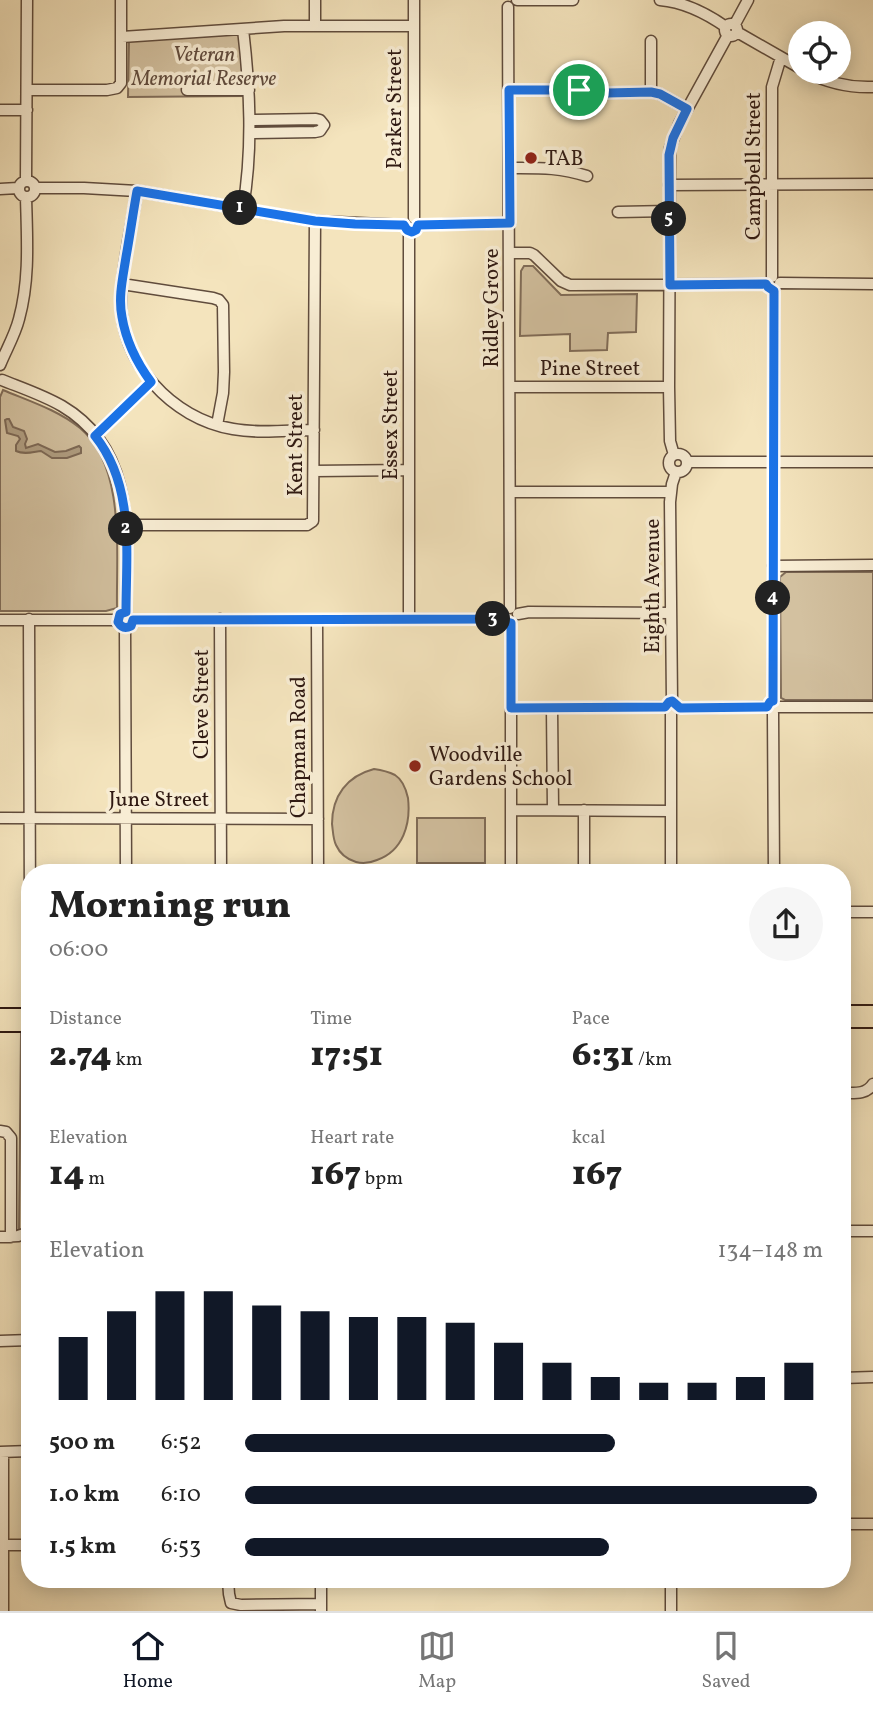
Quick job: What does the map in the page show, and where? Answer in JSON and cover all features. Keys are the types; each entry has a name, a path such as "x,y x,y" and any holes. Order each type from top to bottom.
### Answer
{"main road":[{"path":"851,1012 873,1012"},
{"path":"0,1015 21,1015"},
{"path":"851,1021 873,1021"},
{"path":"0,1025 21,1025"}],"street":[{"path":"26,180 27,0"},
{"path":"27,90 113,90 120,85 121,0"},
{"path":"315,0 315,26"},
{"name":"Parker Street","path":"411,225 414,0"},
{"path":"511,2 573,0"},
{"path":"660,0 686,5 788,61"},
{"path":"674,455 670,441 669,387 670,148 679,124 748,0"},
{"name":"Ridley Grove","path":"511,2 511,864"},
{"path":"122,37 284,26 413,26"},
{"path":"243,29 250,120 248,180 243,208"},
{"path":"651,41 651,92"},
{"name":"Campbell Street","path":"774,864 772,87 781,57"},
{"path":"836,84 873,87"},
{"path":"194,87 249,90"},
{"path":"509,90 651,92 687,109"},
{"path":"0,110 27,110"},
{"path":"250,120 316,119 324,125 320,131 315,132 250,133"},
{"path":"509,168 551,167 587,176"},
{"path":"26,180 33,183 35,188 33,194 26,197"},
{"path":"18,188 26,180"},
{"path":"669,185 873,184"},
{"path":"0,189 18,188"},
{"path":"18,188 26,197"},
{"path":"35,188 137,191 315,221 411,225 510,223"},
{"path":"137,191 122,284 122,317 127,337 141,368 151,382 177,407 194,417 217,425 252,431 314,430"},
{"path":"0,365 19,322 24,293 27,273 26,197"},
{"path":"618,212 669,211"},
{"name":"Kent Street","path":"125,525 307,525 313,521 315,221"},
{"name":"Essex Street","path":"409,619 411,225"},
{"path":"510,253 530,253 561,281 570,285 873,284"},
{"path":"122,284 213,298 223,305 224,373 217,425"},
{"path":"1,378 63,407 87,426 111,461 119,480 125,525 126,864"},
{"path":"95,436 151,382"},
{"name":"Pine Street","path":"510,387 669,387"},
{"path":"674,455 682,455 687,463 682,471 676,472 669,466 669,459 674,455"},
{"path":"687,463 873,462"},
{"path":"314,471 409,470"},
{"name":"Eighth Avenue","path":"671,864 671,492 676,472"},
{"path":"510,492 671,492"},
{"path":"773,566 873,565"},
{"path":"0,620 317,620 510,616 529,612 671,613"},
{"name":"Cleve Street","path":"220,619 221,864"},
{"path":"29,620 29,864"},
{"name":"Chapman Road","path":"317,620 318,864"},
{"path":"511,708 873,707"},
{"path":"552,708 553,810"},
{"path":"512,810 671,811"},
{"path":"584,810 584,864"},
{"name":"June Street","path":"0,818 318,819"},
{"path":"851,912 873,912"},
{"path":"851,1093 863,1093 873,1084"},
{"path":"3,1131 11,1138 6,1237"},
{"path":"851,1231 873,1231"},
{"path":"0,1340 21,1340"},
{"path":"851,1378 873,1377"},
{"path":"3,1611 1,1452 21,1451"},
{"path":"851,1524 873,1524"},
{"path":"1,1545 21,1545"},
{"path":"229,1588 231,1603 321,1607 321,1588"},
{"path":"671,1588 671,1611"}],"green space":[{"name":"Veteran Memorial Reserve","path":"240,34 245,96 128,97 129,41"},
{"path":"524,266 533,266 561,295 637,294 636,332 608,333 607,350 570,351 570,334 520,336 521,271"},
{"path":"3,390 62,416 80,428 95,444 112,488 117,538 117,608 106,611 0,611 0,397"},
{"path":"786,572 873,572 873,700 781,698 780,577"},
{"path":"374,769 395,775 402,782 408,798 408,817 403,835 393,850 374,861 359,863 341,854 335,843 333,814 338,796 349,782"},
{"path":"417,818 485,818 485,863 417,863"},
{"path":"21,1032 21,1232 19,1233"}],"shaded area":[{"path":"9,419 13,427 24,431 26,448 38,444 55,452 79,446 81,453 67,458 52,458 41,451 16,451 20,439 7,433 5,420"}],"place":[{"name":"TAB","path":"531,158"},
{"name":"Woodville Gardens School","path":"415,766"}],"route":[{"path":"509,90 579,90 607,93 651,92 687,109 673,138 669,155 670,285 766,284 774,291 773,701 767,707 678,708 672,701 665,707 511,708 511,623 503,617 133,620 129,627 121,626 119,617 126,612 123,496 111,461 95,436 151,382 133,352 122,317 122,284 137,191 315,221 404,225 412,232 418,225 510,223 509,90"}]}
